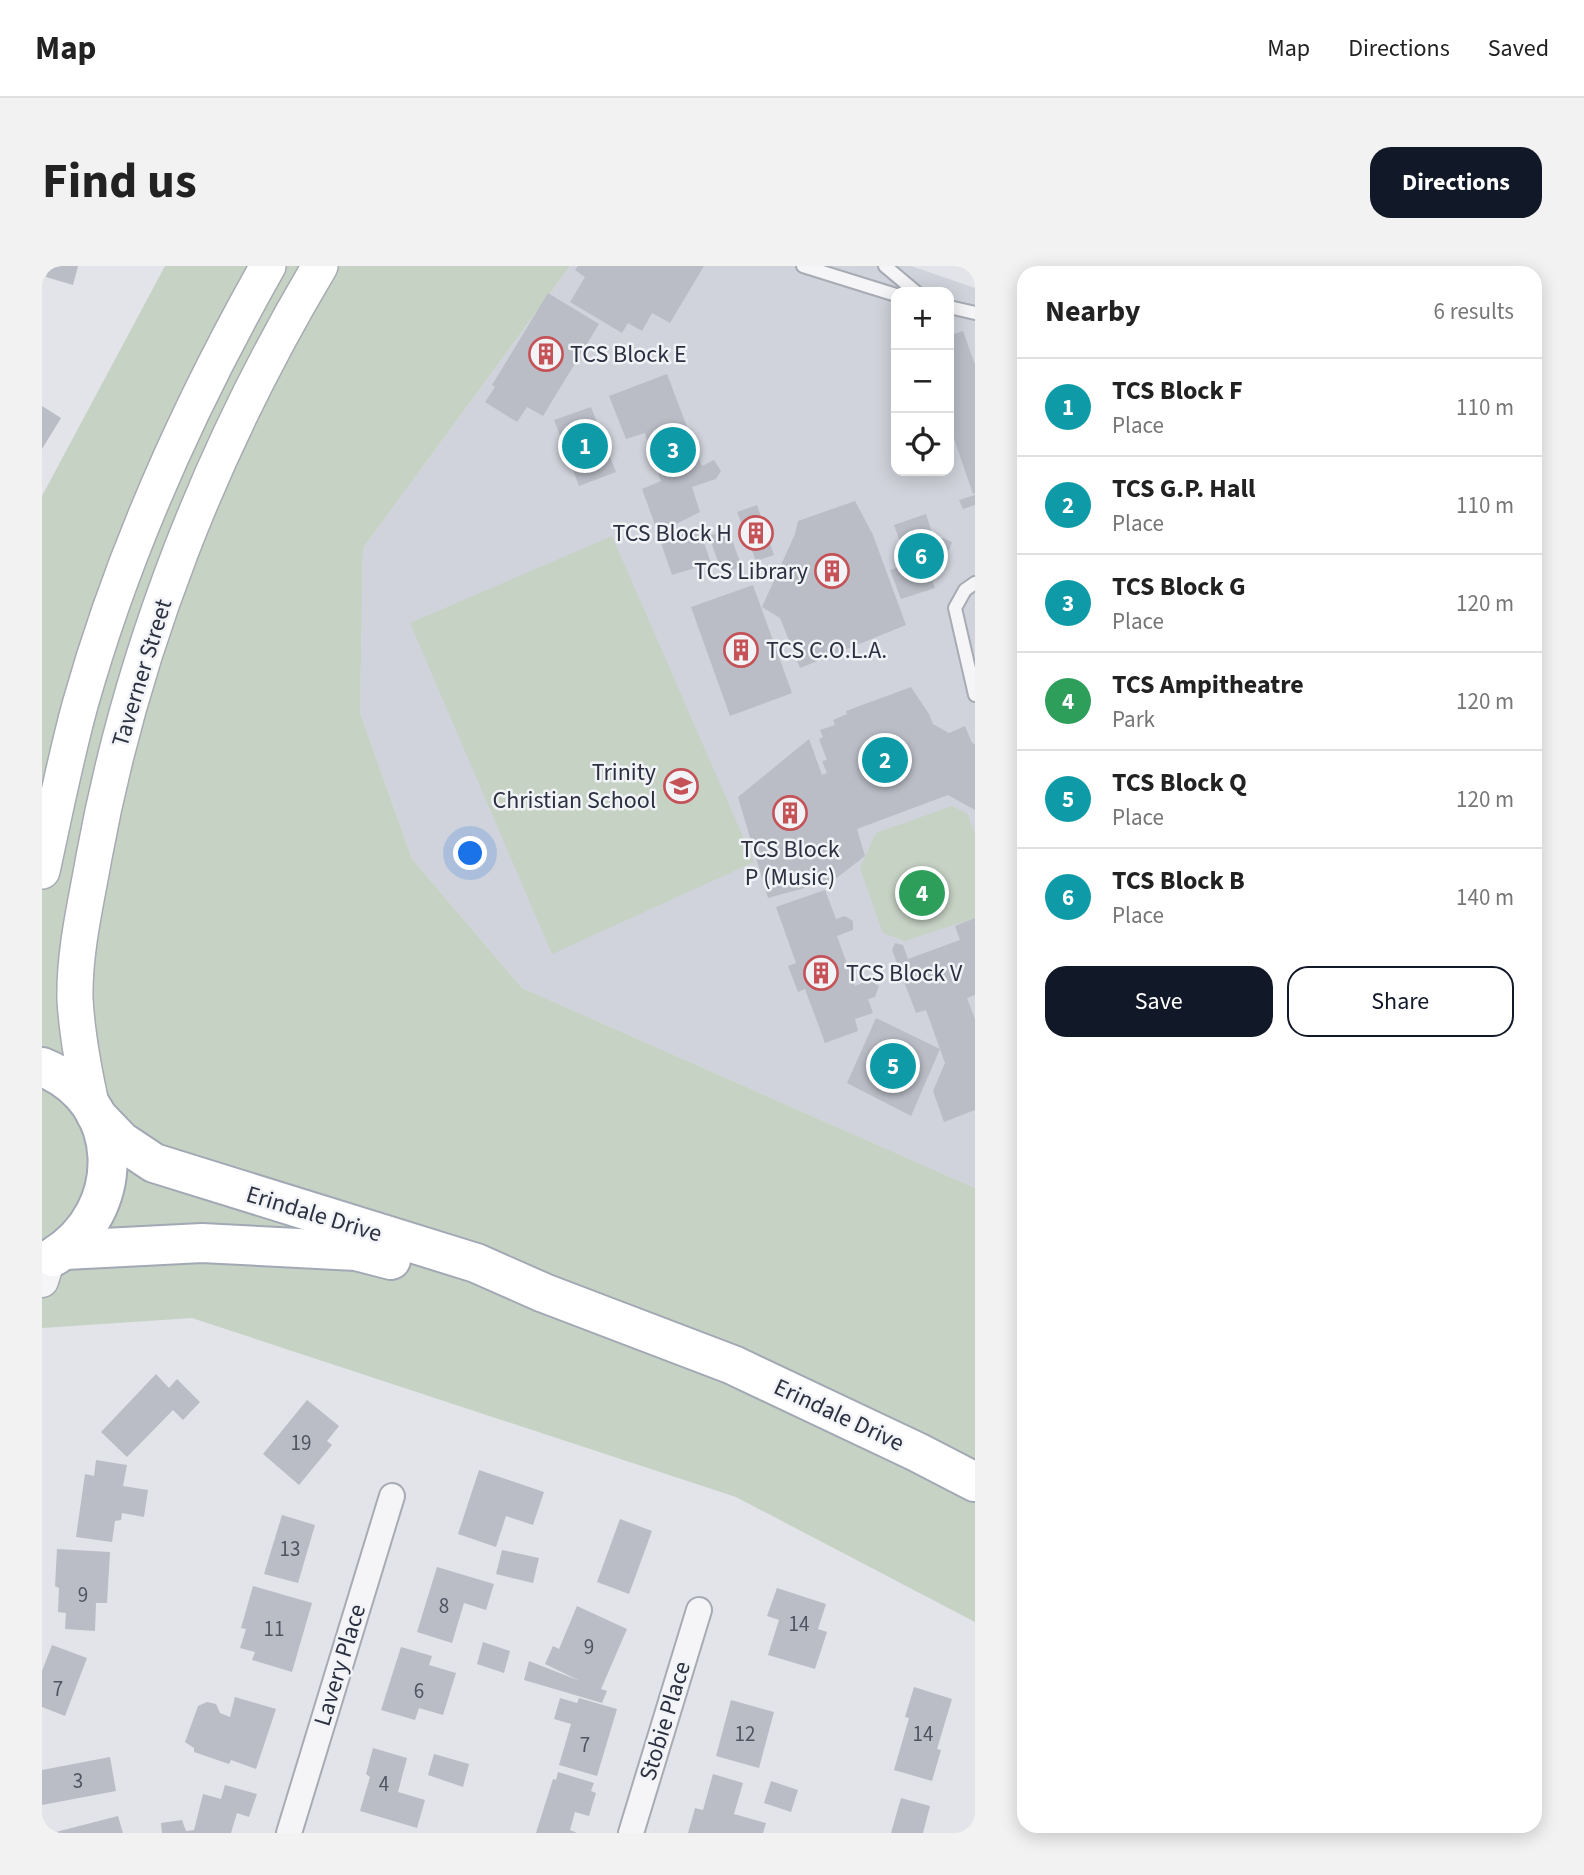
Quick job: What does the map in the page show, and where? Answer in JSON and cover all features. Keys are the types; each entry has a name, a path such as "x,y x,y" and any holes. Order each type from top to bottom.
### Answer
{"main road":[{"name":"Taverner Street","path":"42,871 81,703 124,570 178,440 268,266"},
{"name":"Taverner Street","path":"94,1112 80,1056 75,996 80,936 113,770 151,635 201,503 257,379 320,266"},
{"name":"Erindale Drive","path":"42,1067 62,1077 76,1089 121,1141 154,1163 476,1263 544,1293 733,1365 918,1451 975,1482"},
{"path":"49,1263 89,1225 98,1211 108,1179 107,1146 94,1112"},
{"name":"Erindale Drive","path":"49,1263 133,1245 202,1243 356,1251 472,1280 544,1293"}],"street":[{"name":"Lavery Place","path":"289,1833 392,1496"},
{"name":"Stobie Place","path":"631,1833 699,1610"}],"lane":[{"path":"803,266 891,293"},
{"path":"885,266 910,287"},
{"path":"954,308 975,313"},
{"path":"975,583 965,590 955,608 975,695"}],"shaded area":[{"name":"Trinity Christian School","path":"570,266 911,266 975,288 975,1188 522,988 412,859 360,713 363,548"}],"green space":[{"path":"165,266 570,266 363,548 360,713 412,859 522,988 975,1188 975,1622 736,1497 192,1318 42,1328 42,496"},
{"path":"612,536 754,862 552,954 410,623"},
{"path":"952,806 967,813 975,834 975,918 905,941 883,933 860,868 876,833"}],"building":[{"path":"50,266 78,266 73,285 46,277"},
{"path":"578,266 704,266 670,323 652,313 642,331 628,323 622,333 570,302 585,277 575,270"},
{"name":"TCS Block E","path":"548,293 599,324 543,416 527,407 517,422 485,402 495,387 492,385"},
{"path":"963,331 975,365 973,494 954,439 954,334"},
{"path":"667,374 702,466 714,460 721,471 716,479 692,487 700,512 658,533 642,489 661,481 645,433 626,439 609,396"},
{"path":"42,406 61,418 42,449"},
{"path":"591,407 616,472 579,486 554,420"},
{"path":"975,495 975,505 963,509 959,500"},
{"name":"TCS Library","path":"855,501 873,535 906,625 800,668 780,618 762,607 795,534 798,521"},
{"name":"TCS Block H","path":"757,505 774,555 756,561 737,512"},
{"path":"926,514 935,542 943,538 952,542 948,552 924,560 935,588 901,599 890,570 908,564 894,525"},
{"path":"699,528 711,563 672,575 661,543"},
{"path":"728,529 742,567 722,573 709,536"},
{"name":"TCS C.O.L.A.","path":"753,585 792,693 730,716 691,607"},
{"path":"911,687 933,724 949,733 965,726 972,743 975,744 975,810 948,795 857,829 865,856 834,880 768,898 738,797 809,739 822,775 827,773 822,761 827,760 819,739 823,737 820,730 835,725 833,720 847,714 846,711"},
{"name":"TCS Block V","path":"825,890 836,919 845,916 853,921 853,930 837,936 855,986 869,980 879,986 875,997 868,999 873,1013 855,1019 858,1031 825,1043 805,989 798,992 788,966 796,963 776,907"},
{"path":"975,918 975,995 967,998 975,1019 975,1110 944,1122 933,1091 945,1063 926,1010 916,1013 892,950 895,943 903,945 908,959 960,940 955,926"},
{"path":"876,1018 940,1049 911,1116 847,1083"},
{"path":"156,1374 169,1388 177,1379 200,1402 183,1420 173,1410 127,1457 101,1432"},
{"path":"307,1400 339,1426 327,1441 332,1445 299,1485 263,1454"},
{"path":"96,1460 127,1465 123,1486 148,1490 144,1517 122,1513 121,1520 115,1521 112,1542 76,1537 85,1474 94,1476"},
{"path":"479,1470 544,1492 533,1525 506,1516 496,1547 458,1534"},
{"path":"282,1515 315,1525 298,1583 264,1574"},
{"path":"620,1519 652,1531 629,1594 597,1582"},
{"path":"57,1549 110,1552 107,1603 96,1603 95,1631 65,1629 66,1613 58,1612 59,1588 55,1586"},
{"path":"502,1550 539,1558 533,1583 496,1574"},
{"path":"437,1567 494,1584 486,1610 464,1603 452,1643 417,1632"},
{"path":"253,1586 312,1603 292,1672 252,1660 255,1652 240,1648 246,1629 241,1628"},
{"path":"777,1588 826,1604 818,1629 827,1632 815,1669 768,1655 779,1620 767,1616"},
{"path":"577,1606 627,1629 601,1689 607,1691 602,1703 524,1680 529,1661 580,1681 545,1664 553,1646 559,1649"},
{"path":"483,1642 510,1651 504,1673 477,1664"},
{"path":"52,1645 87,1658 65,1716 42,1707 42,1671"},
{"path":"401,1647 432,1656 429,1665 456,1673 443,1715 419,1708 415,1720 381,1710"},
{"path":"914,1687 952,1699 937,1749 941,1750 932,1781 894,1770 909,1718 905,1717"},
{"path":"235,1697 276,1709 256,1769 231,1760 229,1764 194,1752 194,1748 185,1742 198,1706 207,1702 216,1704 220,1713 230,1717"},
{"path":"560,1698 577,1703 579,1698 617,1709 597,1776 559,1765 571,1724 554,1719"},
{"path":"731,1700 774,1712 759,1768 716,1756"},
{"path":"373,1748 407,1758 398,1792 425,1800 417,1828 360,1811 370,1777 366,1774"},
{"path":"434,1754 469,1764 463,1787 428,1775"},
{"path":"110,1757 116,1791 42,1805 42,1770"},
{"path":"558,1772 594,1783 591,1791 596,1793 589,1816 575,1812 570,1830 577,1833 536,1833 553,1779 556,1780"},
{"path":"713,1774 743,1783 734,1814 766,1823 763,1833 688,1833 695,1808 703,1810"},
{"path":"771,1781 798,1790 791,1812 764,1803"},
{"path":"225,1785 257,1794 249,1817 237,1813 231,1833 162,1833 161,1823 182,1820 186,1831 194,1830 203,1794 221,1799"},
{"path":"901,1798 930,1806 923,1833 891,1833"},
{"path":"118,1816 123,1833 56,1833 56,1832"}],"place":[{"name":"TCS Block E","path":"546,354"},
{"name":"TCS Block F","path":"585,446"},
{"name":"TCS Block G","path":"673,450"},
{"name":"TCS Block H","path":"756,533"},
{"name":"TCS Block B","path":"921,556"},
{"name":"TCS Library","path":"832,571"},
{"name":"TCS C.O.L.A.","path":"741,650"},
{"name":"TCS G.P. Hall","path":"885,760"},
{"name":"Trinity Christian School","path":"681,786"},
{"name":"TCS Block P (Music)","path":"790,813"},
{"name":"TCS Ampitheatre","path":"922,893"},
{"name":"TCS Block V","path":"821,973"},
{"name":"TCS Block Q","path":"893,1066"}]}
